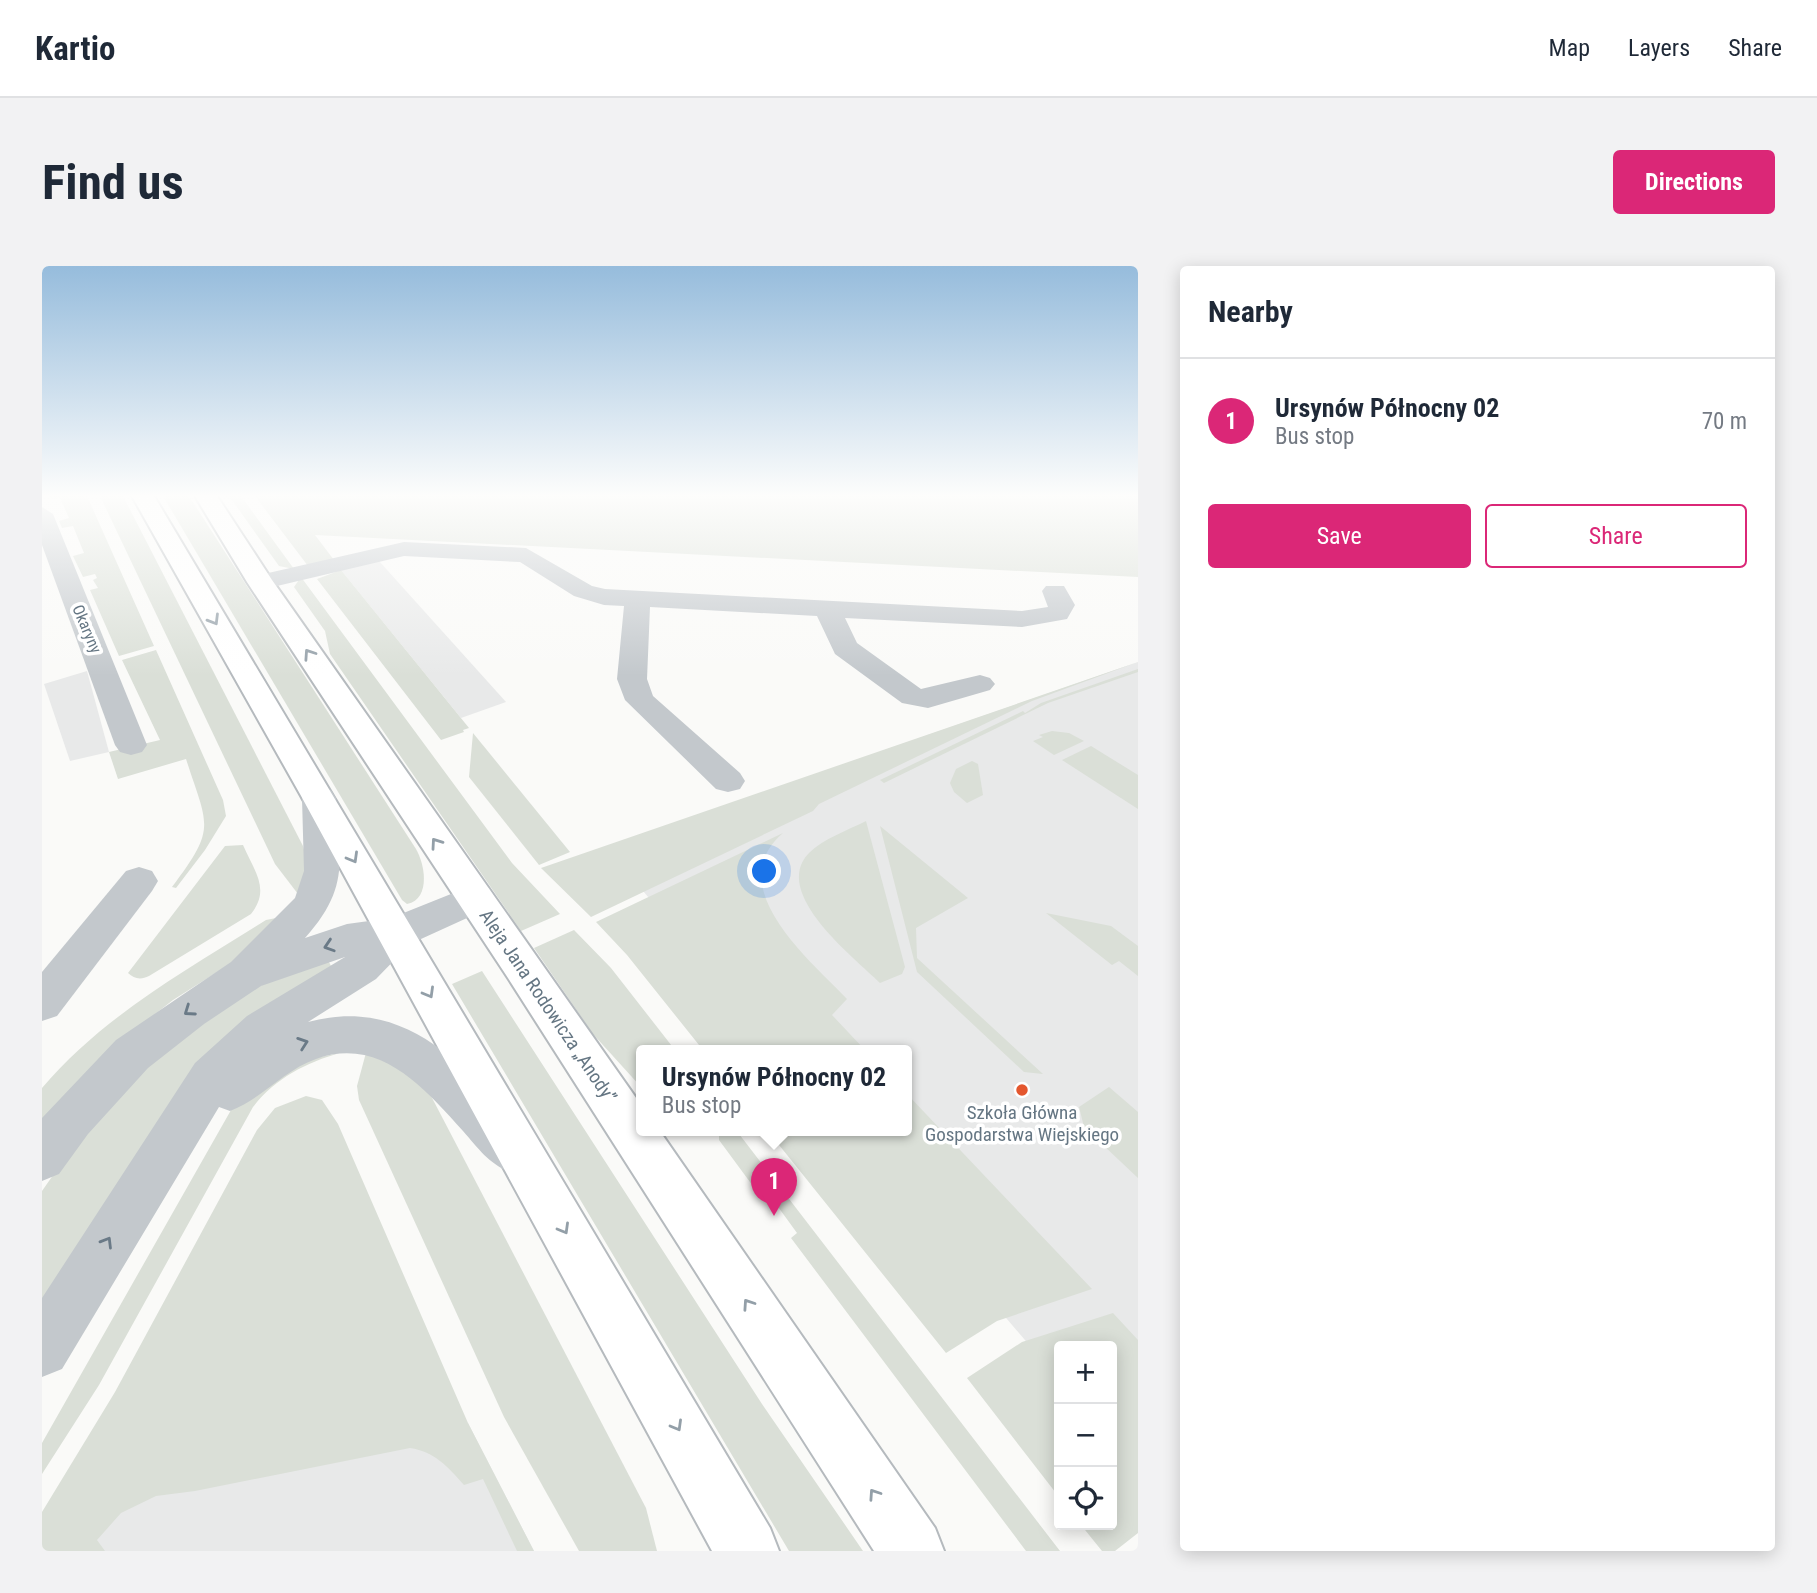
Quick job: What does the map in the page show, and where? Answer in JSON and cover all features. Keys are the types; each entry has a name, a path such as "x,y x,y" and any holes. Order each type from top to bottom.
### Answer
{"main road":[{"path":"178,556 396,933 747,1551"},
{"name":"Aleja Jana Rodowicza „Anody”","path":"244,556 476,898 912,1551"}],"street":[{"name":"Okaryny","path":"58,556 131,745"},
{"path":"260,582 366,556"},
{"path":"528,556 583,591 604,597 1038,619 1061,609 1055,591"},
{"path":"42,596 71,591"},
{"path":"638,598 632,679 640,700 728,781"},
{"path":"828,610 845,648 914,696 928,699 980,684"},
{"path":"42,1157 71,1118 132,1054 188,1011 246,974 302,917 315,899 321,882 319,799"},
{"path":"42,1003 139,881"},
{"path":"246,974 347,940 396,933 476,898"},
{"path":"42,1349 204,1087 243,1045 289,1010 362,967 396,933"},
{"path":"169,1140 277,1054 312,1039 358,1035 396,1044 412,1053 530,1169"}],"shaded area":[{"path":"73,556 114,556 154,646 119,656 90,590 98,588 93,580 97,578 95,574 83,577"},
{"path":"129,556 154,556 303,846 308,864 298,894 275,864"},
{"path":"198,556 228,556 416,849 422,863 423,888 415,901 407,904 402,900"},
{"path":"272,556 285,556 294,569 279,566"},
{"path":"300,556 331,556 334,560 308,566"},
{"path":"726,556 1138,556 1138,577"},
{"path":"379,561 506,702 461,718 341,570"},
{"path":"341,570 469,728 463,730 464,732 441,740 317,579"},
{"path":"301,577 512,863 560,914 521,931 330,654 325,631 294,587"},
{"path":"156,650 223,800 226,816 205,850 176,888 172,887 196,851 204,826 199,799 186,759 118,779 109,752 160,740 122,660"},
{"name":"Szkoła Główna Gospodarstwa Wiejskiego","path":"1138,662 1138,1473 1117,1370 1117,1341 1054,1341 1054,1374 851,1136 912,1136 912,1045 773,1045 606,847"},
{"path":"1138,662 1032,701 819,804 813,811 591,917 541,868"},
{"path":"1138,669 1138,672 1048,703 884,783 880,780 1023,711 1025,713 1041,703"},
{"path":"87,671 109,752 70,761 44,684"},
{"path":"1052,731 1069,733 1084,741 1054,755 1033,741 1043,737 1039,735"},
{"path":"473,733 570,852 539,865 469,777"},
{"path":"1091,746 1138,775 1138,809 1062,760"},
{"path":"972,761 978,764 983,795 967,803 954,792 950,783 956,769"},
{"path":"866,821 905,967 902,974 880,983 820,924 800,887 800,869 809,853 828,839"},
{"path":"880,826 968,898 916,928 917,958 1043,1074 1024,1072 917,972"},
{"path":"783,833 766,854 761,876 766,899 794,944 847,999 832,1015 860,1045 699,1045 627,955 596,922"},
{"path":"243,845 256,872 260,888 257,905 251,914 149,976 138,978 128,973 225,846"},
{"path":"1046,913 1111,926 1138,946 1138,976 1119,961 1112,965"},
{"path":"276,918 244,955 173,1000 127,1036 42,1119 42,1088 92,1038 177,976 266,920"},
{"path":"574,930 611,968 671,1045 636,1045 636,1081 593,1034 534,948"},
{"path":"326,956 332,968 268,1004 42,1306 42,1191 72,1148 159,1054 251,990"},
{"path":"482,971 762,1404 863,1551 789,1551 452,984"},
{"path":"367,1049 381,1052 430,1094 646,1508 657,1551 579,1551 504,1417 359,1100 357,1086"},
{"path":"340,1053 315,1061 292,1073 271,1088 253,1107 99,1385 42,1474 42,1443 235,1103 277,1065"},
{"path":"1109,1087 1138,1112 1138,1178 1084,1127 1079,1107"},
{"path":"306,1096 322,1100 338,1124 468,1423 534,1551 517,1551 483,1479 464,1485 434,1456 410,1448 195,1491 156,1496 121,1513 97,1540 105,1551 42,1551 42,1512 115,1392 257,1130 275,1108"},
{"path":"912,1099 1092,1289 997,1321 946,1353 772,1136 912,1136"},
{"path":"719,1136 741,1136 1060,1551 1026,1551 791,1238 797,1233 768,1193 761,1197 719,1140"},
{"path":"1113,1313 1138,1340 1138,1533 1115,1551 1102,1551 1085,1530 1117,1530 1117,1341 1054,1341 1054,1491 967,1378 1022,1342"},
{"path":"468,1423 534,1551 42,1551 42,1512"}],"place":[{"name":"Szkoła Główna Gospodarstwa Wiejskiego","path":"1022,1090"},
{"name":"Ursynów Północny 02","path":"774,1216"}]}
